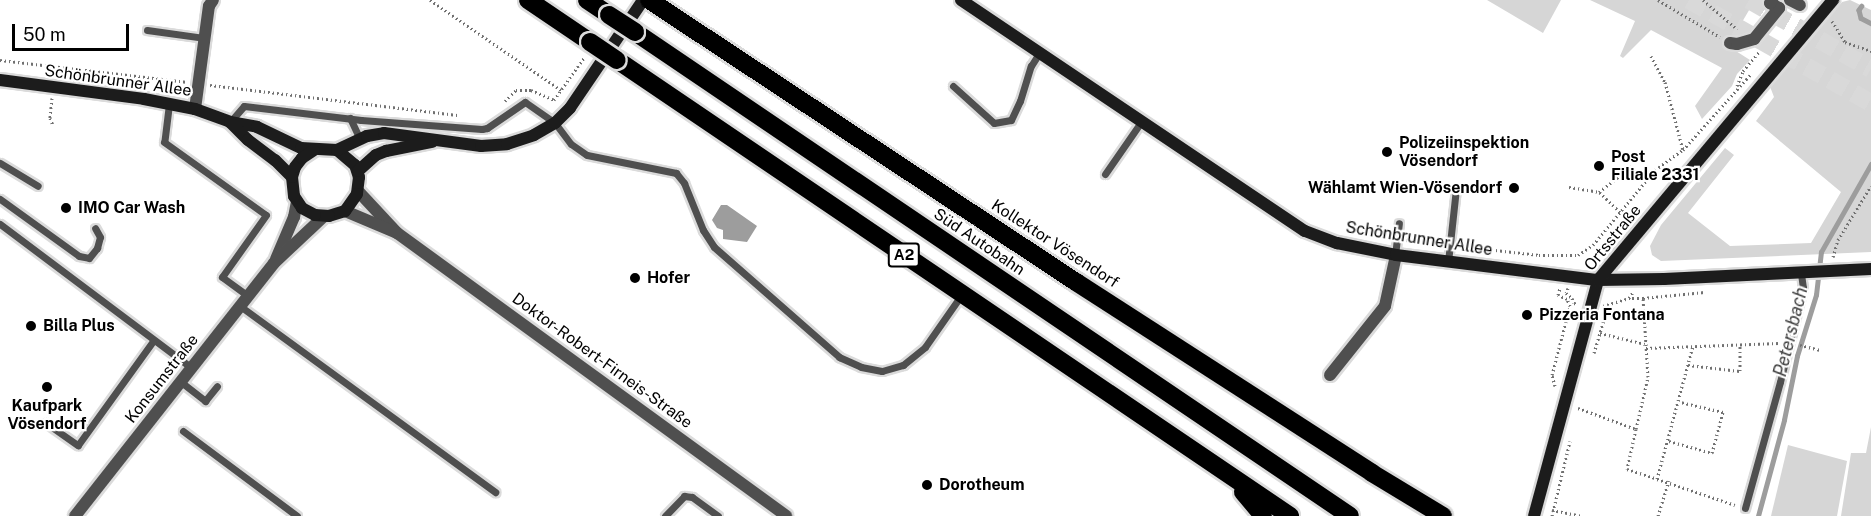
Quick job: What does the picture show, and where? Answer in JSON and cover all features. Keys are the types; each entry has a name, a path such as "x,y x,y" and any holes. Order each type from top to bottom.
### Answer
{"highway":[{"name":"A2","path":"528,0 1290,516"},
{"name":"Süd Autobahn","path":"587,0 1350,516"},
{"name":"Kollektor Vösendorf","path":"649,1 1372,474 1443,516"},
{"path":"1226,473 1263,516"}],"main road":[{"name":"Schönbrunner Allee","path":"961,0 1305,231 1337,243 1395,255 1598,280 1871,269"},
{"name":"Schönbrunner Allee","path":"0,80 195,109 230,122 256,127 301,148 314,150 337,150 360,139 395,133 481,146 507,144 534,135 555,123 570,108 649,1"},
{"name":"Ortsstraße","path":"1536,511 1598,280 1830,3"},
{"name":"Schönbrunner Allee","path":"230,122 292,177"},
{"name":"Schönbrunner Allee","path":"358,171 376,155 386,151 436,141"},
{"path":"314,150 297,163 292,177 292,190 297,202 308,212 323,217 345,211 358,190 358,171 347,156 337,150"}],"street":[{"path":"195,109 209,6 213,0"},
{"path":"1730,42 1754,39 1779,8 1770,3 1772,0"},
{"name":"Doktor-Robert-Firneis-Straße","path":"358,190 398,233 786,516"},
{"name":"Konsumstraße","path":"274,263 292,224 297,202"},
{"name":"Doktor-Robert-Firneis-Straße","path":"345,211 398,233"},
{"name":"Konsumstraße","path":"75,516 274,263 323,217"},
{"path":"1330,375 1385,306 1395,255"}],"lane":[{"path":"147,30 205,38"},
{"path":"953,86 994,123 1011,120 1020,101 1031,66 1039,53"},
{"path":"230,122 244,106 350,118 487,128 525,102 555,123 571,144 587,155 676,173 684,183 703,230 714,247 839,357 861,367 882,371 903,365 925,347 962,294"},
{"path":"169,104 164,142 266,215 222,277 244,301 495,492"},
{"path":"350,118 360,139"},
{"path":"1105,174 1141,122"},
{"path":"0,163 38,186"},
{"path":"1448,262 1456,188"},
{"path":"0,199 79,256 89,258 97,248 100,237 95,228"},
{"path":"1395,255 1399,223"},
{"path":"0,224 192,368"},
{"path":"1744,508 1791,344 1805,273"},
{"path":"46,423 78,445 153,341"},
{"path":"181,382 206,401 217,386"},
{"path":"183,431 297,516"},
{"path":"665,516 684,496 692,497 718,516"}],"path":[{"path":"429,0 561,90 554,100 531,90 516,90 501,104"},
{"path":"1658,0 1730,42"},
{"path":"1703,0 1750,40"},
{"path":"1830,3 1836,31 1845,42 1871,51"},
{"path":"1652,56 1665,82 1683,150"},
{"path":"1747,56 1753,59"},
{"path":"0,60 464,115"},
{"path":"53,88 50,118 53,125"},
{"path":"1397,239 1539,255 1578,255 1593,245 1655,171 1683,150 1736,88"},
{"path":"1599,192 1627,170 1632,159"},
{"path":"1833,257 1838,240 1871,186"},
{"path":"1569,187 1599,192 1620,212"},
{"path":"1556,389 1552,375 1560,336 1570,306 1567,299 1558,294 1570,255"},
{"path":"1629,297 1643,298 1648,377 1627,469 1669,481 1744,508"},
{"path":"1594,354 1608,306"},
{"path":"1600,333 1646,346 1791,344 1820,350"},
{"path":"1688,365 1740,371 1740,344"},
{"path":"1657,479 1670,441 1693,346"},
{"path":"1575,420 1581,397"},
{"path":"1670,441 1712,453 1723,412 1680,402"},
{"path":"1578,408 1636,429"},
{"path":"1551,516 1573,431"},
{"path":"1659,516 1669,481"},
{"path":"1536,511 1553,510 1582,516"}],"shaded area":[{"path":"1487,0 1561,0 1543,33"},
{"path":"1590,0 1755,0 1728,46 1750,60 1737,74 1732,86 1702,119 1695,106 1722,68 1651,30 1623,58 1620,56 1635,21"},
{"path":"1850,0 1871,10 1871,252 1661,261 1652,255 1650,246 1661,225 1725,148 1734,155 1688,213 1730,246 1811,243 1841,192 1756,121 1774,97 1769,84 1842,2"},
{"path":"721,205 727,205 757,226 747,242 723,239 723,230 717,228 712,220"},
{"path":"1871,427 1871,516 1841,516 1851,453 1866,453"},
{"path":"1788,445 1847,461 1837,516 1771,516"}],"waterway":[{"name":"Petersbach","path":"1862,6 1859,10 1861,18 1871,23"},
{"name":"Petersbach","path":"1758,516 1784,420 1797,356 1816,295 1821,252 1871,164"}],"tunnel":[{"path":"1689,0 1871,103"},
{"path":"1749,0 1871,69"}],"place":[{"name":"Polizeiinspektion Vösendorf","path":"1387,152"},
{"name":"Post Filiale 2331","path":"1599,166"},
{"name":"Wählamt Wien-Vösendorf","path":"1514,188"},
{"name":"IMO Car Wash","path":"66,208"},
{"name":"Hofer","path":"635,278"},
{"name":"Pizzeria Fontana","path":"1527,315"},
{"name":"Billa Plus","path":"31,326"},
{"name":"Kaufpark Vösendorf","path":"47,387"},
{"name":"Dorotheum","path":"927,485"}]}
